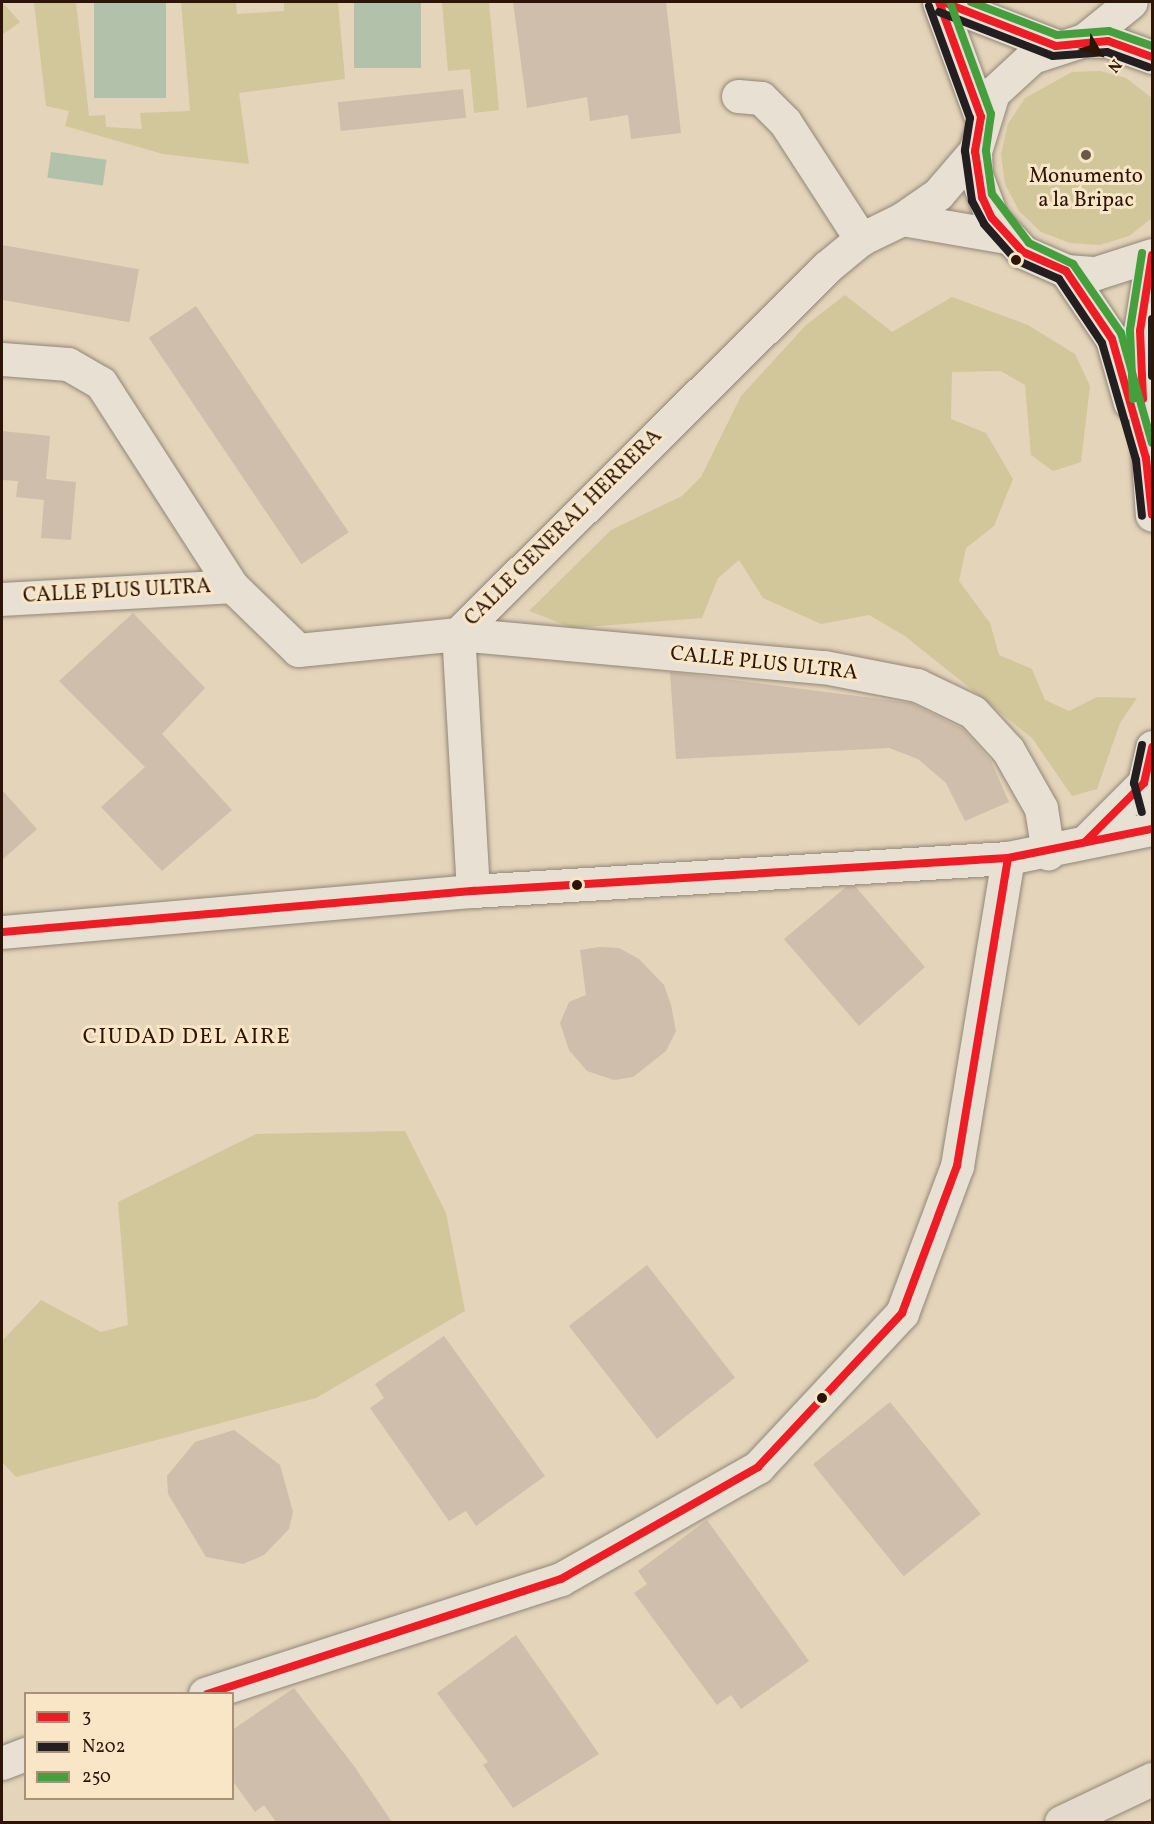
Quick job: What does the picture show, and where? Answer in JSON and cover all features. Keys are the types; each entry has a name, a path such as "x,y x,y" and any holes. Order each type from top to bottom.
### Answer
{"highway":[{"path":"1061,1822 1152,1779"}],"street":[{"path":"941,2 1070,43 1108,41 1152,57"},
{"path":"941,2 981,117"},
{"path":"1131,2 1070,43 1011,73 981,117 975,151 982,197 1006,237 1023,252 1066,271 1096,273 1152,256 1140,331 1146,458 1152,515"},
{"path":"738,96 761,98 785,123 861,239"},
{"name":"CALLE GENERAL HERRERA","path":"2,359 68,364 101,383 232,585 298,650 458,634 861,239 902,219 938,194 975,151"},
{"path":"902,219 1006,237"},
{"path":"1066,271 1112,339 1146,458"},
{"name":"CALLE PLUS ULTRA","path":"2,599 232,585"},
{"path":"458,634 473,891"},
{"name":"CALLE PLUS ULTRA","path":"458,634 824,667 917,685 973,712 1008,750 1041,808 1048,853"},
{"path":"1086,841 1148,796 1152,747"},
{"path":"2,932 473,891 1008,858 1048,853 1086,841 1152,829"},
{"path":"211,1692 561,1579 758,1467 902,1313 957,1166 1008,858"},
{"path":"2,1763 24,1755"}],"shaded area":[{"path":"2,2 20,22 2,35"},
{"path":"34,2 76,2 89,116 105,115 106,127 142,129 140,113 190,111 181,2 236,2 237,14 284,11 284,2 338,2 345,79 239,93 249,164 163,154 65,126 69,111 46,106"},
{"path":"94,2 166,2 166,98 94,98"},
{"path":"354,2 421,2 421,68 354,68"},
{"path":"442,2 489,2 499,110 474,113 470,69 448,71"},
{"path":"1100,71 1126,78 1152,98 1152,218 1129,236 1100,245 1070,243 1041,232 1019,211 1005,184 1001,154 1008,124 1025,98 1072,72"},
{"path":"51,152 106,160 103,186 47,178"},
{"path":"845,295 892,332 952,297 1028,325 1075,354 1090,386 1081,462 1053,471 1031,455 1025,385 1001,371 952,372 951,419 986,433 1013,479 994,526 966,548 959,581 990,623 999,655 1032,669 1045,700 1069,711 1097,697 1137,698 1120,723 1097,789 1072,796 1032,738 905,636 869,615 821,624 763,598 739,560 718,578 702,618 573,628 529,611 611,530 682,496 701,477 741,396 806,325"},
{"path":"405,1131 446,1213 465,1311 316,1398 16,1477 2,1462 2,1341 41,1300 101,1332 128,1325 118,1202 256,1134"}],"building":[{"path":"513,2 666,2 681,133 631,139 628,115 590,121 587,97 527,108"},
{"path":"463,89 466,118 341,131 338,102"},
{"path":"2,245 139,269 130,322 2,300"},
{"path":"196,306 349,532 301,564 149,338"},
{"path":"2,431 50,436 46,479 76,482 71,540 41,538 44,500 16,497 18,481 2,480"},
{"path":"133,613 205,688 162,734 232,810 162,871 101,807 145,767 59,681"},
{"path":"670,672 911,703 963,729 991,761 1009,802 965,821 946,783 918,759 889,748 676,759"},
{"path":"2,790 37,829 2,860"},
{"path":"855,886 925,967 859,1026 784,939 846,887"},
{"path":"599,947 619,948 639,959 664,985 671,1005 676,1031 666,1051 633,1077 614,1080 587,1071 569,1050 560,1023 569,1002 586,995 580,950"},
{"path":"647,1265 735,1378 657,1439 569,1326"},
{"path":"444,1336 545,1476 476,1526 466,1511 449,1521 370,1408 384,1398 375,1384"},
{"path":"890,1402 981,1514 904,1576 813,1464"},
{"path":"234,1430 280,1465 293,1512 289,1529 264,1555 243,1564 206,1557 168,1494 167,1476 195,1442"},
{"path":"707,1520 809,1661 741,1709 731,1695 717,1705 634,1593 647,1584 638,1571"},
{"path":"516,1635 599,1754 513,1808 483,1765 488,1762 437,1693"},
{"path":"294,1688 354,1766 392,1822 276,1822 264,1805 255,1812 234,1783 234,1729"}],"transit line":[{"name":"3","path":"939,2 981,117 975,151 982,197 992,218 1023,252 1066,271 1112,339 1146,458 1152,515"},
{"name":"3","path":"943,2 1056,46 1108,41 1152,57"},
{"name":"250","path":"950,2 991,114 986,151 992,194 1029,243 1073,264 1121,333 1152,443"},
{"name":"250","path":"971,2 1057,35 1109,31 1152,46"},
{"name":"N202","path":"929,6 970,118 965,151 972,201 984,224 1016,260 1059,279 1102,343 1136,460 1142,516"},
{"name":"N202","path":"939,12 1053,56 1107,52 1148,67"},
{"name":"250","path":"1133,399 1130,330 1142,253"},
{"name":"3","path":"1143,399 1140,331 1152,255"},
{"name":"N202","path":"1152,319 1152,376"},
{"name":"N202","path":"1142,745 1134,783 1142,812"},
{"name":"3","path":"1086,841 1144,783 1152,747"},
{"name":"3","path":"2,932 473,891 1008,858 1152,829"},
{"name":"3","path":"213,1692 561,1579 758,1467 902,1313 957,1166 1008,858"}],"place":[{"name":"Monumento a la Bripac","path":"1086,155"}],"district":[{"name":"CIUDAD DEL AIRE","path":"187,1038"}]}
